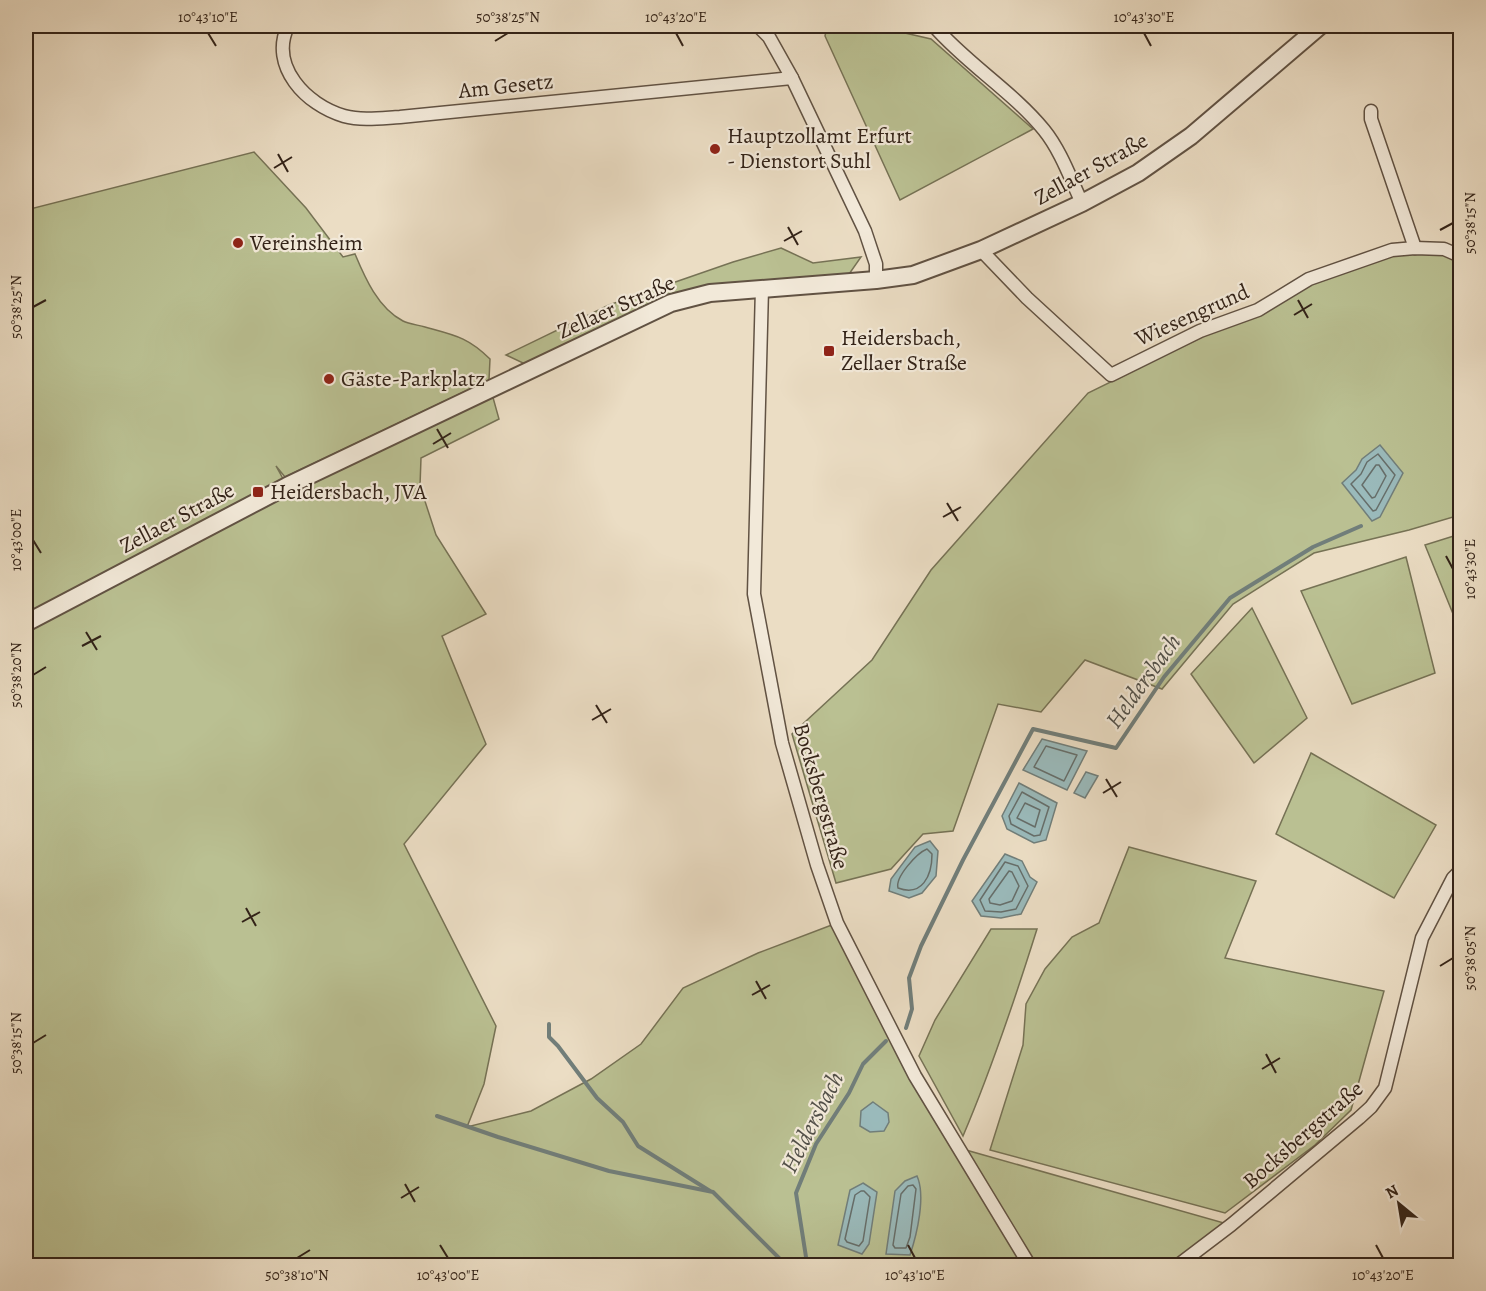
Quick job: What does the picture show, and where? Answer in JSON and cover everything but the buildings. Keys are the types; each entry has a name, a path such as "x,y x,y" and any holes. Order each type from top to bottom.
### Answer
{"street":[{"name":"Am Gesetz","path":"288,26 282,48 285,64 293,80 306,95 320,105 345,116 400,117 792,78"},
{"path":"758,26 769,37 792,78 865,231 876,264 876,280"},
{"path":"934,26 1045,131 1082,203"},
{"name":"Zellaer Straße","path":"26,623 271,494 671,303 710,293 913,275 981,250 1082,203 1138,172 1191,136 1320,26"},
{"path":"1371,111 1371,119 1415,248"},
{"name":"Wiesengrund","path":"981,250 1027,298 1111,375 1200,331 1258,310 1309,279 1392,249 1444,249 1461,256"},
{"name":"Bocksbergstraße","path":"762,288 754,594 782,743 817,865 837,923 915,1077 1030,1266"},
{"name":"Bocksbergstraße","path":"1177,1266 1231,1225 1359,1118 1371,1107 1385,1088 1422,938 1453,878 1461,871"}],"green space":[{"path":"827,26 895,26 905,33 931,39 1033,129 900,200 825,36"},
{"path":"254,152 306,208 343,257 355,254 368,282 386,308 405,322 453,335 475,346 490,359 489,380 285,477 276,466 287,486 26,623 26,210"},
{"path":"781,248 813,263 861,257 847,277 752,283 525,364 506,355 609,305 733,262"},
{"path":"1442,254 1460,261 1460,515 1314,553 1233,604 1162,689 1085,660 1041,712 998,704 953,831 923,834 891,869 836,883 792,734 872,660 931,570 1088,393 1312,283 1393,255"},
{"path":"492,394 499,419 421,458 420,486 436,535 486,614 442,636 486,744 404,844 496,1026 484,1084 467,1127 531,1111 591,1079 641,1044 683,988 758,953 837,923 959,1148 1231,1225 1177,1266 26,1266 26,628 288,493"},
{"path":"1460,534 1460,631 1425,545"},
{"path":"1406,557 1435,673 1352,704 1301,591"},
{"path":"1252,608 1307,718 1254,763 1191,674"},
{"path":"1311,753 1436,825 1394,898 1276,834"},
{"path":"1129,847 1256,881 1225,958 1384,991 1351,1110 1315,1145 1225,1213 990,1150 1023,1045 1026,1004 1045,969 1072,937 1099,923"},
{"path":"991,929 1037,929 1003,1033 963,1136 919,1056 935,1020"}],"water":[{"path":"1380,445 1403,473 1380,517 1372,521 1342,483 1356,470 1362,459"},
{"path":"1042,739 1087,751 1067,790 1023,770"},
{"path":"1086,772 1098,776 1085,798 1074,793"},
{"path":"1019,783 1057,803 1046,840 1034,843 1007,829 1002,816"},
{"path":"930,841 938,851 936,876 922,893 909,898 889,891 891,879 915,847"},
{"path":"1005,854 1022,861 1030,877 1037,882 1021,914 1001,918 981,916 972,901"},
{"path":"873,1102 888,1113 889,1122 884,1131 870,1132 860,1126 861,1111"},
{"path":"917,1176 920,1184 921,1204 910,1255 886,1254 895,1191 905,1181"},
{"path":"863,1183 877,1192 869,1244 862,1254 838,1245 850,1190"}],"waterway":[{"name":"Heldersbach","path":"906,1028 912,1009 909,978 921,946 963,860 1033,729 1116,748 1164,677 1230,598 1313,547 1361,526"},
{"path":"549,1024 549,1037 597,1098 623,1122 638,1146 710,1191"},
{"name":"Heldersbach","path":"805,1266 806,1257 796,1193 816,1144 849,1093 863,1064 886,1041"},
{"path":"437,1116 609,1171 713,1192 787,1266"}],"place":[{"name":"Hauptzollamt Erfurt - Dienstort Suhl","path":"715,149"},
{"name":"Vereinsheim","path":"238,243"},
{"name":"Heidersbach, Zellaer Straße","path":"829,351"},
{"name":"Gäste-Parkplatz","path":"329,379"},
{"name":"Heidersbach, JVA","path":"258,492"}]}
